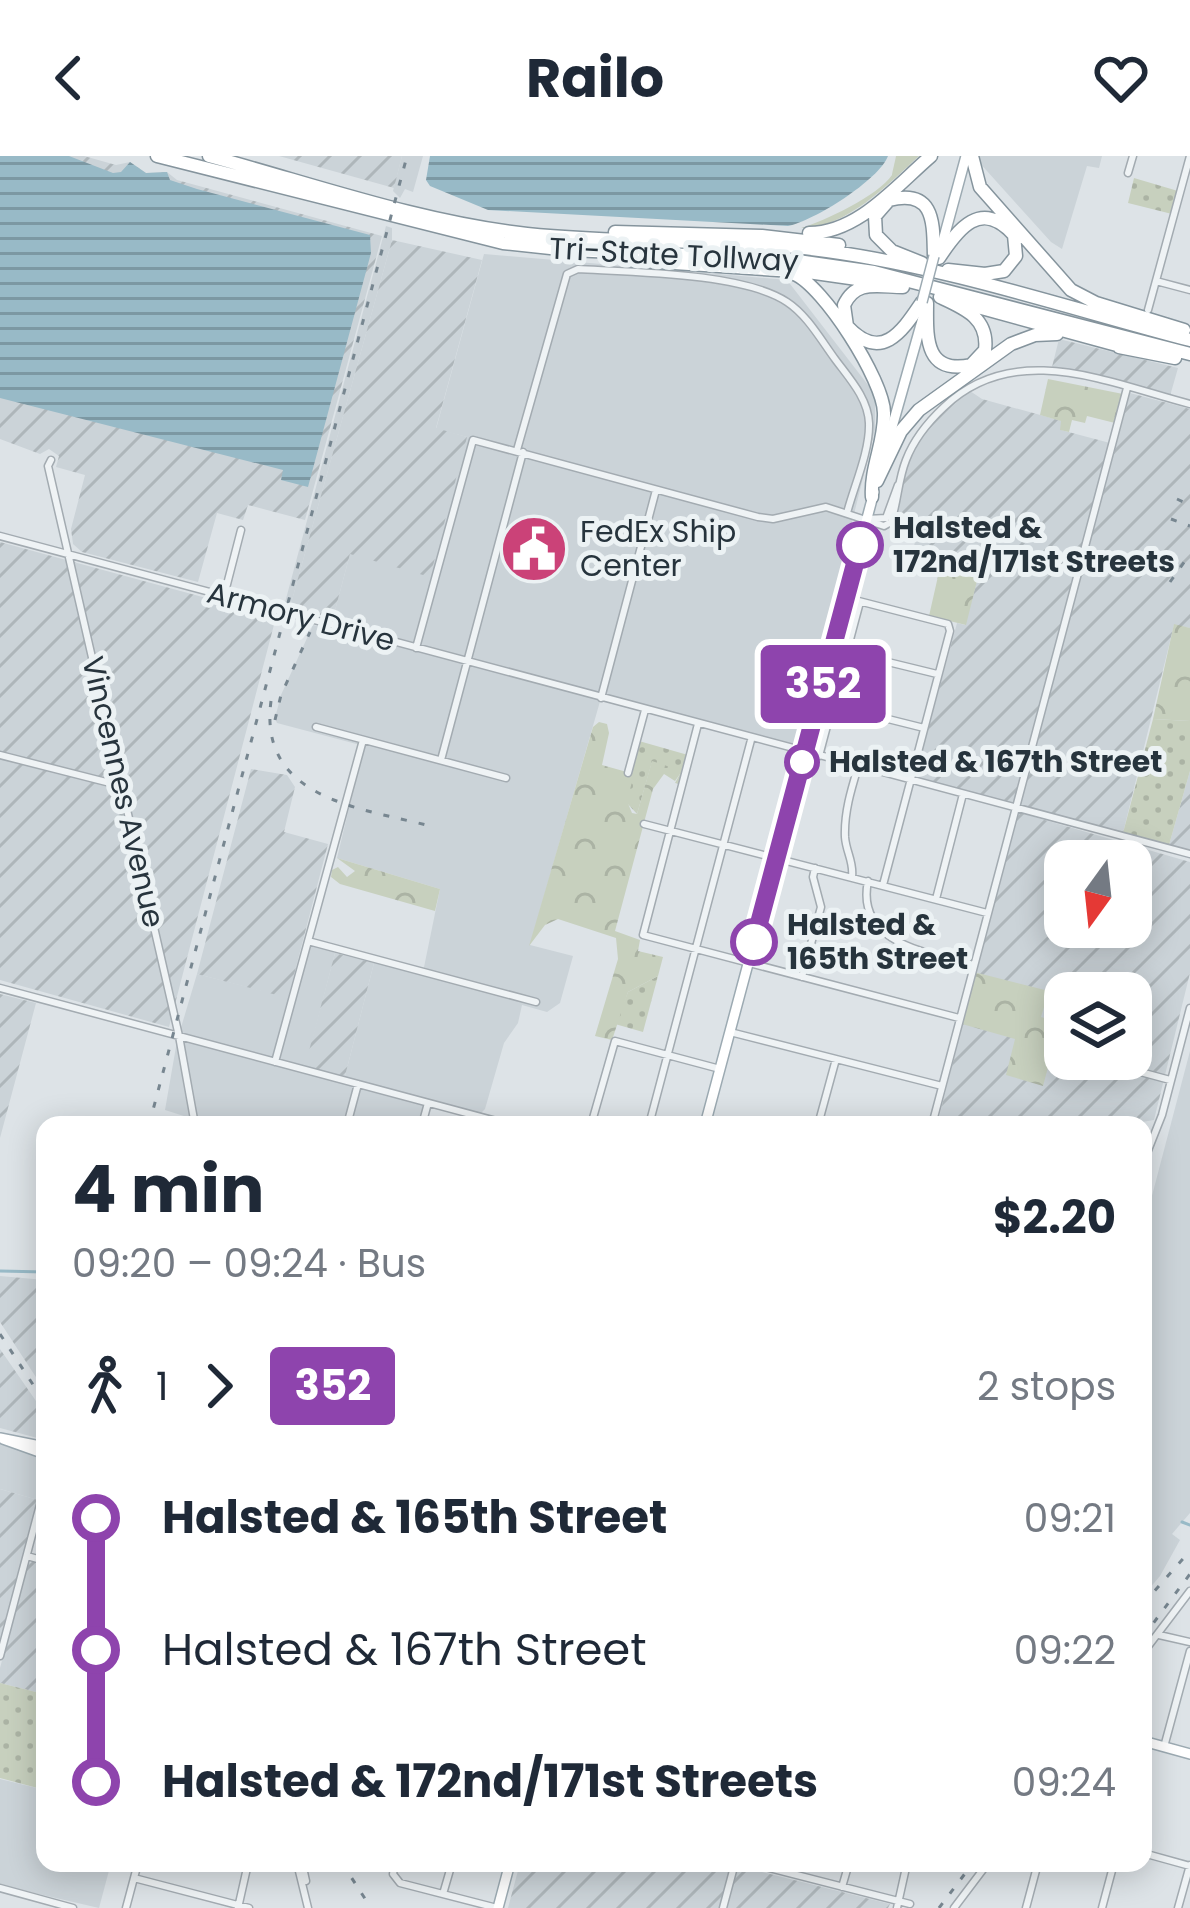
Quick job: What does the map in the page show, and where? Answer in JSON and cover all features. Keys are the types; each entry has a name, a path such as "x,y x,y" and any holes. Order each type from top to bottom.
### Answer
{"highway":[{"name":"Tri-State Tollway","path":"158,156 464,235 569,250 764,258 850,268 1190,358"},
{"name":"Tri-State Tollway","path":"209,156 470,225 562,236 829,251 1188,334"},
{"path":"666,232 823,232 848,224 932,156"},
{"path":"966,156 982,190 1071,290 1188,334"},
{"path":"932,259 935,229 928,209 912,199 889,200 875,216 878,238 892,251 1188,334"},
{"path":"932,259 955,231 974,220 998,222 1014,235 1015,258 1004,271 948,270"},
{"path":"470,225 806,239 932,259"},
{"path":"569,250 607,258 864,279 903,287 969,312 983,328 986,347 971,365 949,365 933,353 925,332 930,301"},
{"path":"770,270 798,275 811,283 878,383 884,417 872,497"},
{"path":"903,287 869,285 854,290 844,305 845,323 863,339 889,340 908,327 930,301"},
{"path":"930,301 1124,347"},
{"path":"877,481 913,415 1011,344 1030,336 1053,334 1190,358"}],"main road":[{"path":"707,1116 896,409 930,301 932,259 966,156"},
{"path":"2,1438 36,1447"},
{"path":"1152,1746 1190,1754"},
{"path":"498,1908 508,1872"}],"street":[{"path":"1128,173 1132,156"},
{"path":"1148,310 1190,156"},
{"path":"441,760 567,274 578,269 708,279 773,294 801,313 866,405 868,430 847,513"},
{"path":"1156,281 1190,290"},
{"path":"416,648 473,440 769,518 822,507 867,519 886,518 914,444 940,411 976,383 1015,370 1055,369 1190,404"},
{"path":"934,1116 1127,388"},
{"name":"Vincennes Avenue","path":"51,460 48,466 193,1116"},
{"path":"601,698 656,490"},
{"path":"224,596 241,530"},
{"name":"Armory Drive","path":"0,536 1190,854"},
{"path":"846,598 948,624 883,885"},
{"path":"819,756 860,602"},
{"path":"847,652 938,674"},
{"path":"832,705 924,728"},
{"path":"628,773 646,710"},
{"path":"698,724 643,935 959,1018"},
{"path":"316,727 506,778"},
{"path":"651,1116 751,738"},
{"path":"275,1062 363,740"},
{"path":"0,754 122,786"},
{"path":"852,877 845,815 857,766"},
{"path":"936,899 963,794"},
{"path":"644,824 987,913"},
{"path":"802,977 821,907 815,868"},
{"path":"868,881 866,896 873,916 892,941 973,964"},
{"path":"308,940 536,1002"},
{"path":"0,988 463,1116"},
{"path":"1152,1136 1190,1008"},
{"path":"730,1032 942,1086"},
{"path":"594,1116 615,1040 720,1069"},
{"path":"820,1116 836,1059"},
{"path":"1152,1075 1171,1080"},
{"path":"349,1116 358,1084"},
{"path":"424,1116 428,1103"},
{"path":"0,1657 36,1521"},
{"path":"27,1556 36,1558"},
{"path":"1152,1641 1190,1591"},
{"path":"1157,1634 1190,1647 1164,1747"},
{"path":"1152,1855 1190,1865 1178,1908"},
{"path":"126,1908 136,1872"},
{"path":"238,1907 242,1872"},
{"path":"302,1872 309,1908"},
{"path":"394,1872 394,1879 498,1908"},
{"path":"443,1894 449,1872"},
{"path":"724,1908 733,1872"},
{"path":"786,1872 909,1906"},
{"path":"842,1887 846,1872"},
{"path":"898,1905 905,1872"},
{"path":"954,1908 981,1872"},
{"path":"1026,1908 1036,1872"},
{"path":"1102,1908 1112,1872"},
{"path":"134,1878 249,1908"},
{"path":"0,1888 71,1908"},
{"path":"13,1908 17,1893"}],"shaded area":[{"path":"0,156 84,156 116,165 130,162 146,173 167,172 177,180 382,236 305,520 248,505 243,520 217,513 198,582 82,552 73,544 71,529 85,475 56,467 59,456 49,449 40,454 0,439"},
{"path":"279,156 402,156 394,188"},
{"path":"402,156 423,156 413,192 405,189 400,198 393,191"},
{"path":"980,156 1102,156 1099,168 1087,166 1062,249 978,161"},
{"path":"386,226 392,228 392,240 289,611 283,610"},
{"path":"392,240 482,260 436,428 467,437 430,577 350,554 333,618 290,607"},
{"path":"484,254 787,280 875,394 875,430 795,750 601,698 530,945 573,956 560,1003 547,1012 522,1005 518,1023 504,1043 485,1109 478,1116 429,1103 425,1116 184,1116 165,1110 177,1041 197,974 288,997 308,941 335,953 306,1065 345,1076 374,963 423,972 440,889 337,858 364,746 277,723 275,718 313,625 330,629 350,554 467,437 436,429"},
{"path":"1059,339 1178,368 1170,396 1052,367"},
{"path":"970,391 982,399 1062,421 1061,430 1110,443 1015,804 915,778 957,623 965,625 979,573 912,555 917,533 892,524 919,440 943,410"},
{"path":"1130,393 1190,409 1190,628 1174,625 1123,833 1020,806"},
{"path":"0,542 276,617 169,1027 0,980"},
{"path":"251,769 287,775 295,787 284,832 328,844 288,998 197,974"},
{"path":"1190,771 1190,850 1169,845"},
{"path":"1017,812 1114,840 1044,840 1044,948 1152,948 1152,851 1190,862 1190,973 1154,1120 1152,1116 939,1116"},
{"path":"335,953 374,963 345,1076 305,1066"},
{"path":"0,994 36,1003 0,1138"},
{"path":"1190,1051 1190,1513 1172,1534 1180,1540 1152,1585 1152,1196"},
{"path":"0,1276 36,1279 36,1377 0,1322"},
{"path":"0,1349 36,1401 36,1438 0,1428"},
{"path":"0,1444 36,1455 36,1499 0,1489"},
{"path":"0,1489 36,1499 36,1508 0,1643"},
{"path":"36,1560 36,1692 0,1683 28,1564"},
{"path":"0,1779 36,1788 36,1872 109,1872 99,1908 0,1885"},
{"path":"518,1872 762,1872 890,1904 888,1908 508,1908"}],"green space":[{"path":"896,156 919,156 850,213 801,228 875,191 892,175"},
{"path":"1134,178 1178,191 1172,214 1128,203"},
{"path":"1048,379 1123,394 1115,423 1087,416 1085,423 1072,420 1069,432 1060,430 1061,421 1040,415"},
{"path":"941,563 979,573 966,625 929,616"},
{"path":"1174,624 1190,628 1190,721 1153,719"},
{"path":"1153,719 1190,721 1190,771 1169,845 1123,833"},
{"path":"599,722 607,724 609,733 602,765 634,774 627,801 632,813 637,814 652,761 680,774 675,781 664,774 653,789 615,931 640,940 638,951 663,957 658,976 628,992 612,1040 595,1036 618,959 616,938 558,919 545,925 529,946 593,727"},
{"path":"639,741 688,755 680,784 675,783 680,774 652,762 637,814 626,802"},
{"path":"337,858 440,889 435,911 340,884 331,877 332,870 338,867 347,877 355,871"},
{"path":"974,972 1044,990 1043,1086 1006,1075 1015,1039 962,1024"},
{"path":"658,976 643,1032 615,1024 628,992"},
{"path":"0,1683 36,1692 36,1788 0,1778"}],"water":[{"path":"0,156 69,156 113,173 130,162 146,173 167,172 170,180 197,189 370,235 371,253 308,487 281,480 283,470 0,398"},
{"path":"430,156 888,156 844,198 788,226 488,210 430,186 426,180"}],"waterway":[{"path":"0,1271 36,1272"},
{"path":"1182,1522 1190,1525"}],"railway":[{"path":"151,1116 407,156"},
{"path":"1177,499 1190,505"},
{"path":"1171,519 1190,526"},
{"path":"1170,582 1190,554"},
{"path":"275,720 281,695 310,632"},
{"path":"271,701 271,734 281,759 297,779 346,804 430,826"},
{"path":"0,1334 36,1389"},
{"path":"1152,1594 1190,1551"},
{"path":"1152,1625 1190,1574"},
{"path":"348,1872 371,1908"},
{"path":"939,1908 966,1872"}],"bus line":[{"name":"352","path":"754,942 860,545"}],"place":[{"name":"Halsted & 172nd/171st Streets","path":"860,545"},
{"name":"FedEx Ship Center","path":"534,549"},
{"name":"Halsted & 167th Street","path":"802,762"},
{"name":"Halsted & 165th Street","path":"754,942"}]}
